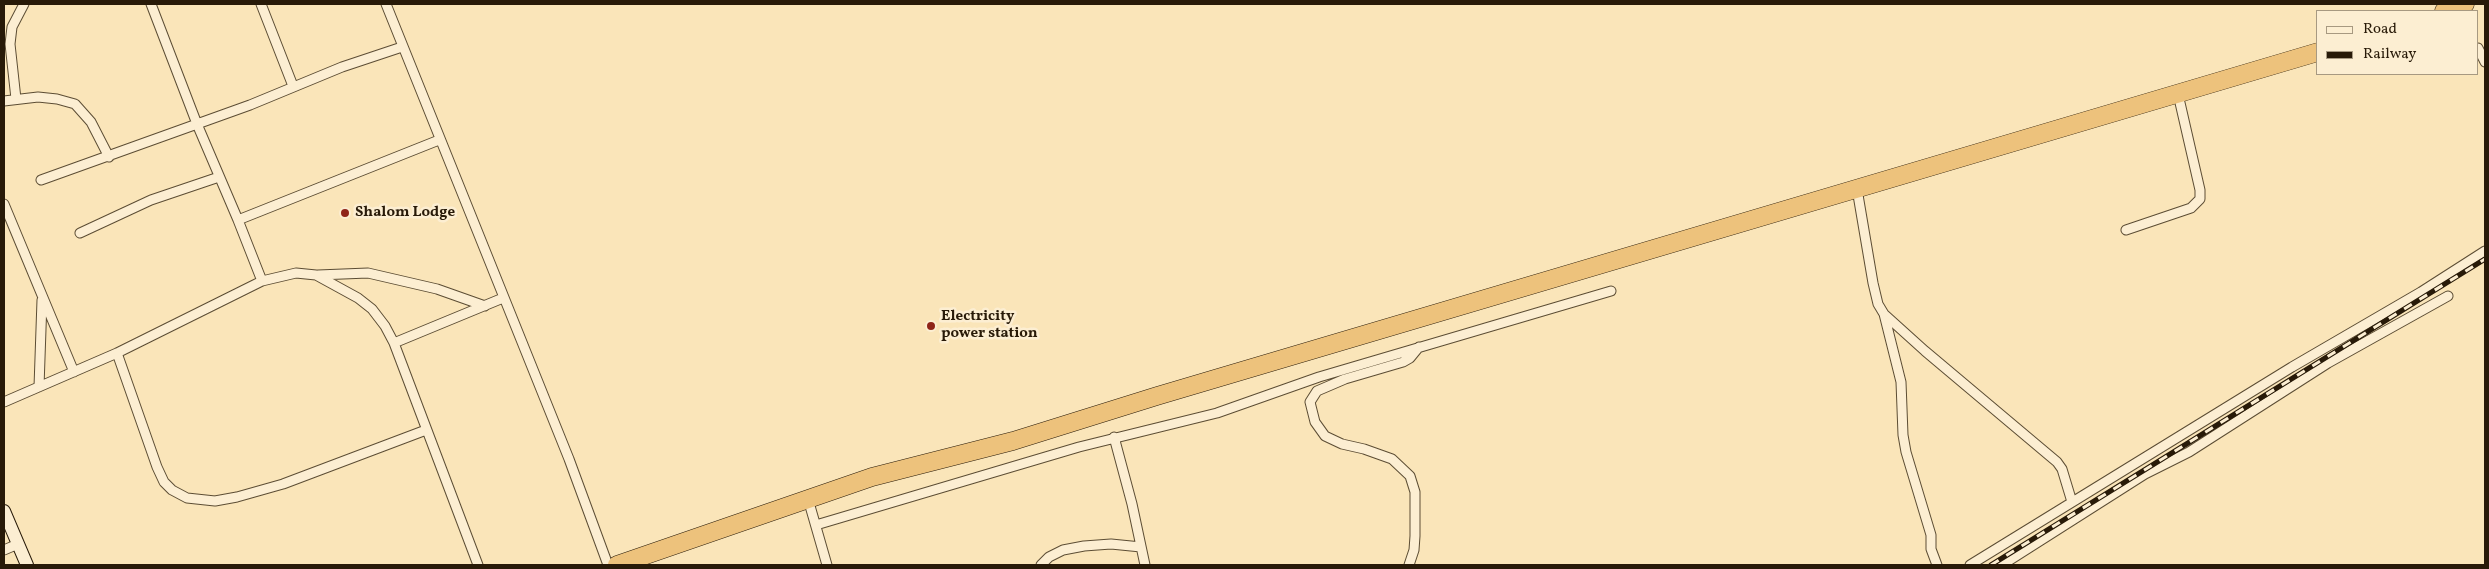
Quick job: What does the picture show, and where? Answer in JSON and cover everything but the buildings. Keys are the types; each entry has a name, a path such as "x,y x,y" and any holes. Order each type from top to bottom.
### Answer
{"highway":[{"path":"617,565 872,477 1013,441 2316,53"}],"street":[{"path":"16,99 10,44 12,27 24,4"},
{"path":"151,4 197,124 262,281"},
{"path":"261,4 293,86"},
{"path":"386,4 439,140 569,459 608,565"},
{"path":"41,180 250,105 342,67 402,47"},
{"path":"2479,50 2485,62"},
{"path":"2126,230 2191,208 2200,199 2200,190 2178,94"},
{"path":"4,101 38,97 57,99 75,104 91,122 109,157"},
{"path":"238,220 439,140"},
{"path":"80,233 151,200 219,177"},
{"path":"1857,188 1872,283 1878,304 1884,314 1901,382 1903,434 1906,452 1931,536 1931,549 1937,565"},
{"path":"4,204 74,372"},
{"path":"1970,565 2292,367 2421,292 2485,251"},
{"path":"4,402 118,353 262,281 296,273 316,275 368,273 429,286 485,306"},
{"path":"316,275 358,298 372,309 385,326 394,343 478,565"},
{"path":"816,526 1114,437 1217,413 1318,377 1611,291"},
{"path":"2002,565 2145,474 2189,452 2328,363 2448,296"},
{"path":"39,387 43,297"},
{"path":"394,343 503,298"},
{"path":"1884,314 2057,462 2062,469 2072,502"},
{"path":"1409,565 1414,550 1415,536 1415,492 1410,476 1392,459 1364,449 1342,444 1325,436 1315,422 1310,402 1317,391 1345,379 1402,362 1410,358 1419,347"},
{"path":"118,353 157,467 164,482 172,490 187,498 215,501 237,498 283,484 426,430"},
{"path":"1114,437 1145,565"},
{"path":"808,499 828,565"},
{"path":"4,511 27,565"},
{"path":"4,550 18,544"},
{"path":"1041,565 1049,557 1063,550 1084,546 1111,544 1141,547"}],"railway":[{"path":"1991,565 2485,259"}],"place":[{"name":"Shalom Lodge","path":"345,213"},
{"name":"Electricity power station","path":"931,326"}]}
